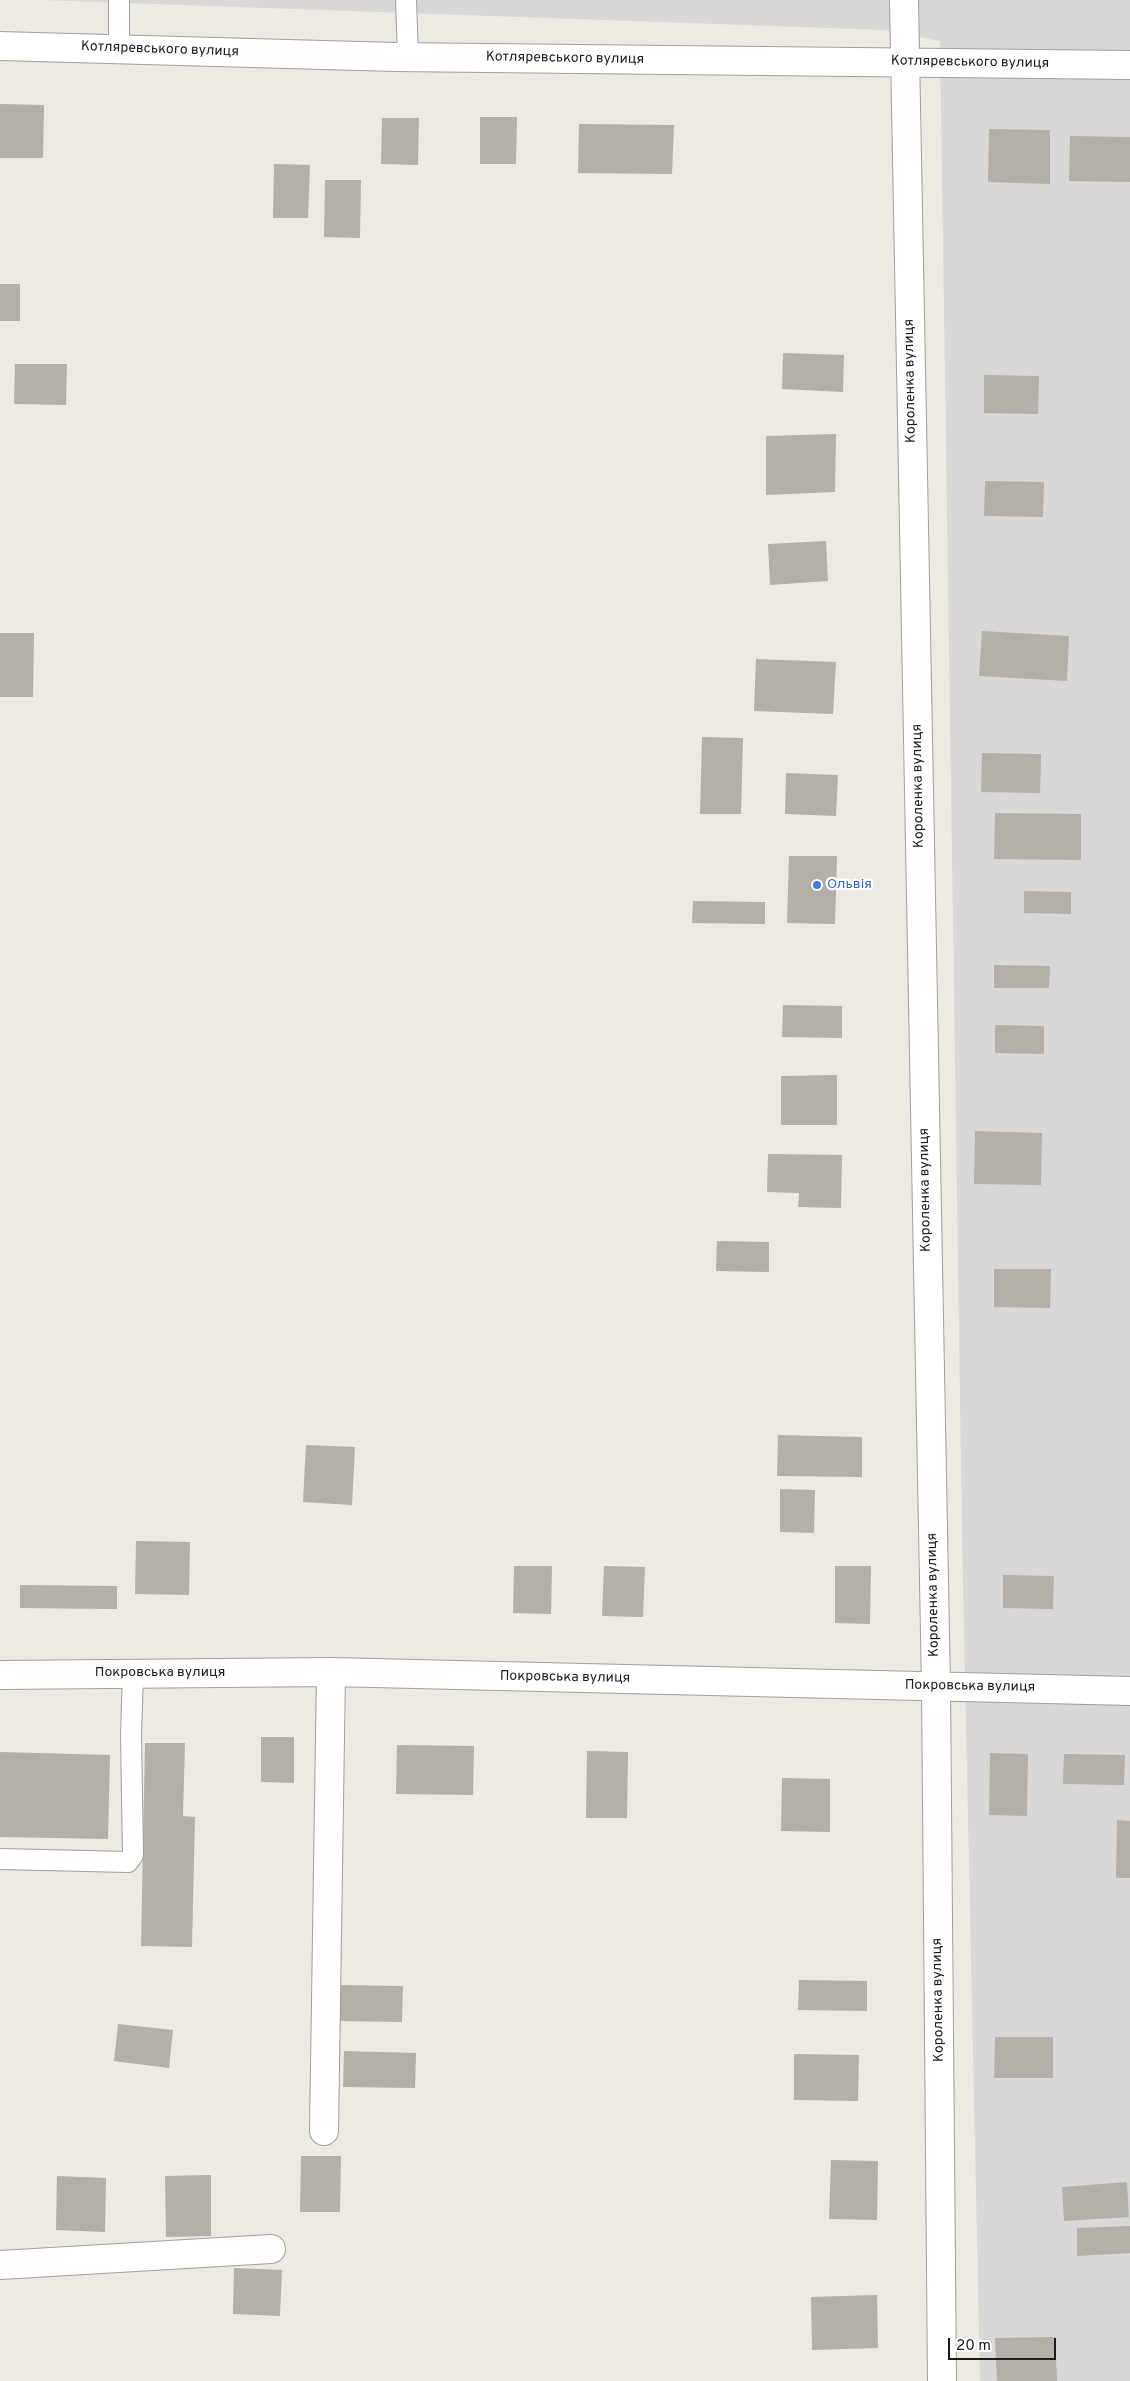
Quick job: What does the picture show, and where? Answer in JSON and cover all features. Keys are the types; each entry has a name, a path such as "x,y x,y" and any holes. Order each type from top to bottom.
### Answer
{"street":[{"name":"Короленка вулиця","path":"904,0 936,1686 942,2381"},
{"name":"Котляревського вулиця","path":"0,46 408,57 1130,65"},
{"name":"Покровська вулиця","path":"0,1675 331,1672 1130,1691"},
{"path":"324,2131 331,1672"},
{"path":"0,2265 271,2249"}],"lane":[{"path":"119,0 119,49"},
{"path":"406,0 408,57"},
{"path":"0,1859 128,1862 133,1855 131,1735 134,1674"}],"shaded area":[{"path":"41,0 1130,0 1130,2381 980,2381 962,1536 940,41 885,30"}],"building":[{"path":"0,104 44,105 43,158 0,158"},
{"path":"480,117 517,117 516,164 480,164"},
{"path":"382,118 419,118 418,165 381,164"},
{"path":"579,124 674,125 672,174 578,173"},
{"path":"989,129 1050,130 1050,184 988,182"},
{"path":"1070,136 1130,137 1130,182 1069,181"},
{"path":"274,164 310,165 308,218 273,218"},
{"path":"325,180 361,180 360,238 324,237"},
{"path":"0,284 20,284 20,321 0,321"},
{"path":"783,353 844,355 843,392 782,389"},
{"path":"15,364 67,364 66,405 14,404"},
{"path":"984,375 1039,376 1038,414 984,413"},
{"path":"836,434 835,492 766,495 766,436"},
{"path":"985,481 1044,482 1043,517 984,516"},
{"path":"826,541 828,581 770,585 768,544"},
{"path":"982,631 1069,636 1067,681 979,676"},
{"path":"0,633 34,633 33,697 0,697"},
{"path":"756,659 836,662 833,714 754,711"},
{"path":"702,737 743,738 741,814 700,814"},
{"path":"982,753 1041,754 1040,793 981,792"},
{"path":"786,773 838,775 836,816 785,814"},
{"path":"995,813 1081,814 1081,860 994,859"},
{"path":"789,856 837,856 835,924 787,923"},
{"path":"1024,891 1071,892 1071,914 1024,913"},
{"path":"693,901 765,902 765,924 692,923"},
{"path":"994,965 1050,966 1049,988 994,988"},
{"path":"783,1005 842,1006 842,1038 782,1037"},
{"path":"995,1025 1044,1026 1044,1054 995,1053"},
{"path":"837,1075 837,1125 781,1125 781,1076"},
{"path":"975,1131 1042,1133 1041,1185 974,1184"},
{"path":"768,1154 842,1155 841,1208 798,1207 799,1193 767,1192"},
{"path":"717,1241 769,1242 769,1272 716,1271"},
{"path":"994,1269 1051,1269 1050,1308 994,1307"},
{"path":"778,1435 862,1437 862,1477 777,1476"},
{"path":"306,1445 355,1447 352,1505 303,1502"},
{"path":"780,1489 815,1490 814,1533 780,1532"},
{"path":"136,1541 190,1542 189,1595 135,1594"},
{"path":"514,1566 552,1566 551,1614 513,1613"},
{"path":"604,1566 645,1567 643,1617 602,1616"},
{"path":"835,1566 871,1566 870,1624 835,1623"},
{"path":"1003,1575 1054,1576 1053,1609 1003,1608"},
{"path":"20,1585 117,1586 117,1609 20,1608"},
{"path":"261,1737 294,1737 294,1783 261,1782"},
{"path":"145,1743 185,1743 183,1816 195,1817 192,1947 141,1946"},
{"path":"397,1745 474,1746 473,1795 396,1794"},
{"path":"587,1751 628,1752 627,1818 586,1818"},
{"path":"0,1752 110,1755 108,1839 0,1837"},
{"path":"990,1753 1028,1754 1027,1816 989,1815"},
{"path":"1064,1754 1125,1755 1124,1785 1063,1784"},
{"path":"782,1778 830,1779 830,1832 781,1831"},
{"path":"1117,1820 1130,1821 1130,1878 1116,1878"},
{"path":"799,1980 867,1981 867,2011 798,2010"},
{"path":"338,1985 403,1986 402,2022 338,2021"},
{"path":"118,2024 173,2030 169,2068 114,2061"},
{"path":"995,2037 1053,2037 1053,2078 994,2078"},
{"path":"344,2051 416,2053 415,2088 343,2087"},
{"path":"794,2054 859,2055 858,2101 794,2100"},
{"path":"301,2156 341,2156 340,2212 300,2212"},
{"path":"831,2160 878,2161 877,2220 829,2219"},
{"path":"211,2175 211,2236 166,2237 165,2176"},
{"path":"57,2176 106,2178 105,2232 56,2230"},
{"path":"1127,2182 1129,2217 1064,2221 1062,2187"},
{"path":"1130,2226 1130,2253 1077,2256 1077,2228"},
{"path":"234,2268 282,2270 280,2316 233,2314"},
{"path":"877,2295 878,2348 812,2350 811,2297"},
{"path":"1055,2337 1057,2381 997,2381 995,2338"}],"place":[{"name":"Ольвія","path":"817,885"}]}
